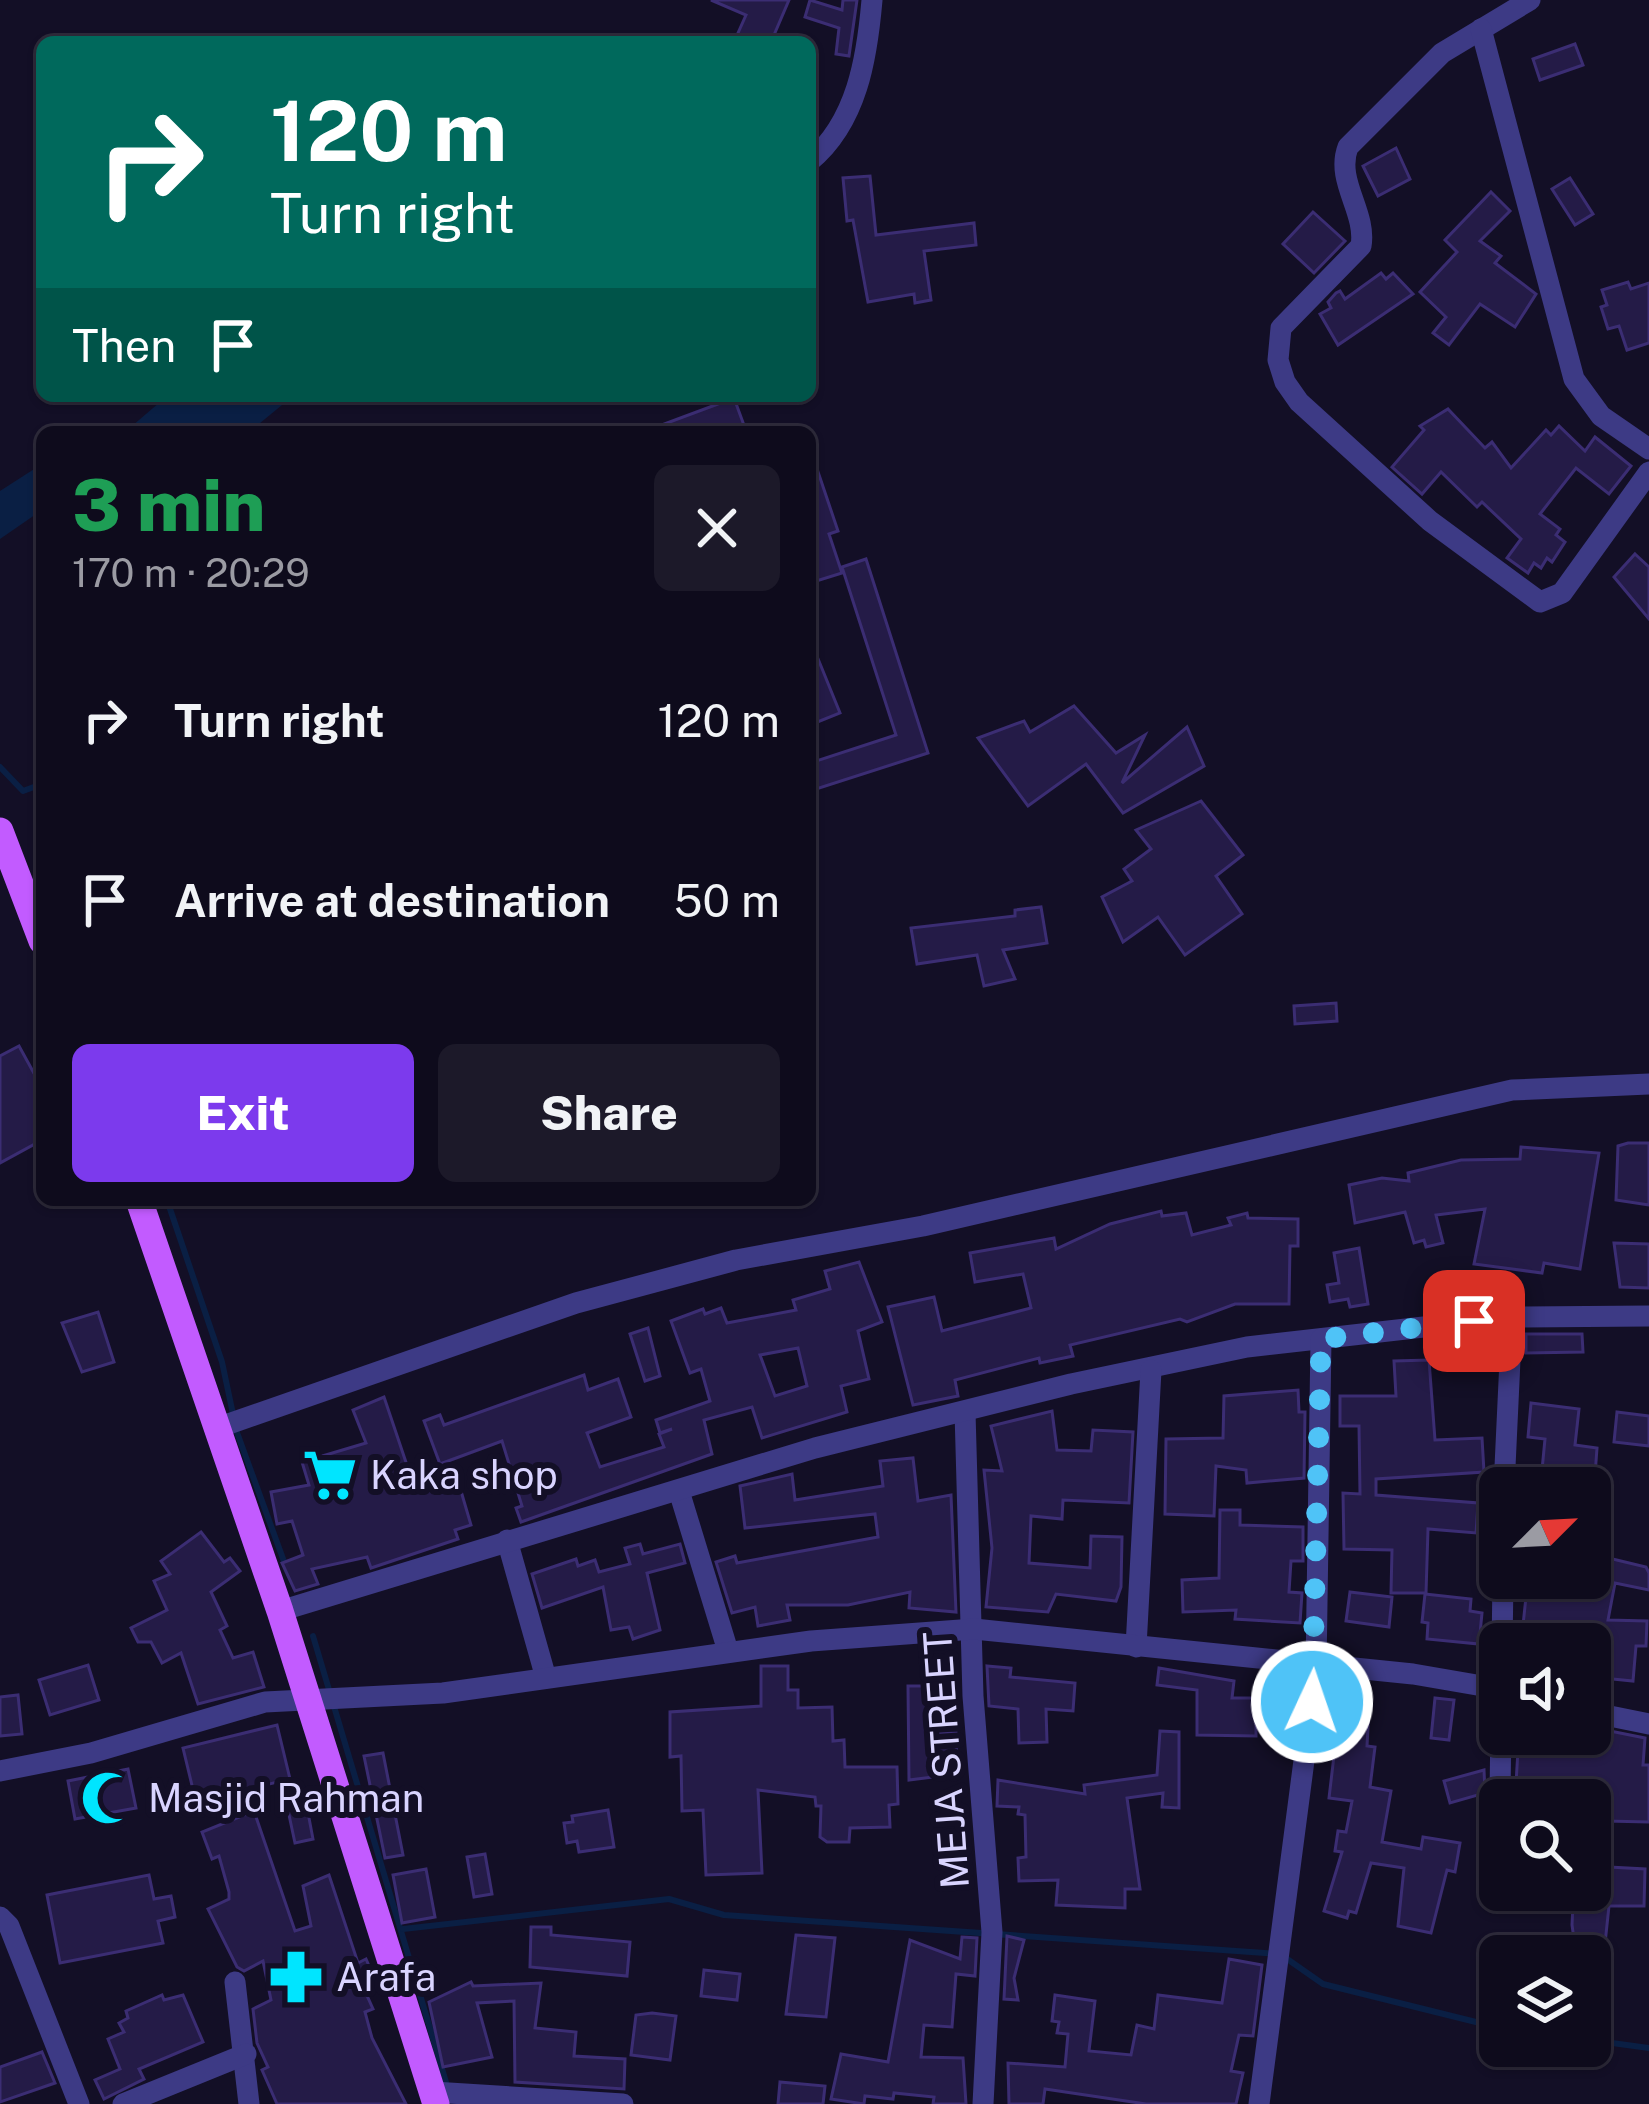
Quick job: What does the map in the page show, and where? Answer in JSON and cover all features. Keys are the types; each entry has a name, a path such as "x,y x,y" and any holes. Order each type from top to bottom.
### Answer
{"main road":[{"path":"0,831 36,924"},
{"path":"141,1206 280,1611 382,1947 434,2098"}],"street":[{"path":"816,155 840,131 850,108 869,38 872,0"},
{"path":"1530,0 1434,61 1348,147 1345,165 1362,240 1356,253 1281,328 1278,361 1299,402 1430,521 1540,602 1562,593 1649,472"},
{"path":"1480,28 1574,379 1601,416 1649,449"},
{"path":"217,1428 576,1303 736,1260 923,1226 1512,1090 1649,1084"},
{"path":"1505,1467 1512,1316"},
{"path":"280,1611 815,1448 1247,1347 1512,1316 1649,1316"},
{"path":"1259,2104 1316,1669 1321,1339"},
{"path":"1136,1646 1151,1370"},
{"name":"MEJA STREET","path":"965,1412 973,1696 992,1931 983,2104"},
{"path":"679,1491 728,1652"},
{"path":"507,1540 546,1678"},
{"path":"0,1771 91,1753 265,1702 443,1693 728,1652 974,1629 1479,1685"},
{"path":"1611,1716 1649,1724"},
{"path":"0,1917 9,1926 79,2104"},
{"path":"235,1982 249,2104"},
{"path":"123,2104 246,2054"},
{"path":"434,2098 623,2104"}],"water":[{"path":"160,402 286,402 256,426 132,426"},
{"path":"36,468 36,514 0,539 0,491"}],"building":[{"path":"711,0 789,0 774,36 737,36 746,15"},
{"path":"810,0 842,10 843,0 857,0 849,56 836,54 839,28 805,17"},
{"path":"1575,44 1583,65 1540,80 1533,59"},
{"path":"1396,148 1410,179 1378,196 1363,166"},
{"path":"870,176 876,235 974,223 976,245 924,251 931,300 915,303 914,294 868,302 853,220 847,221 843,178"},
{"path":"1570,178 1593,214 1575,225 1552,189"},
{"path":"1491,192 1510,211 1480,241 1501,256 1495,263 1536,294 1515,327 1480,304 1449,345 1433,333 1446,317 1420,292 1457,252 1445,240"},
{"path":"1313,212 1345,241 1314,273 1283,244"},
{"path":"1381,273 1386,279 1393,273 1413,294 1338,345 1320,314 1331,308 1328,302 1336,293 1340,291 1345,299"},
{"path":"1628,282 1631,289 1649,283 1649,343 1627,350 1619,326 1608,329 1601,307 1607,305 1602,290"},
{"path":"723,402 735,402 744,426 659,426"},
{"path":"1448,409 1485,448 1492,442 1511,468 1546,430 1551,435 1559,426 1585,451 1595,437 1631,466 1609,494 1576,468 1540,514 1560,529 1556,535 1565,542 1552,562 1547,558 1541,568 1534,563 1528,573 1507,558 1521,539 1482,502 1477,507 1441,472 1422,494 1392,467 1424,430 1420,426"},
{"path":"816,466 838,531 829,534 842,573 816,581"},
{"path":"1635,554 1649,567 1649,619 1614,577"},
{"path":"866,559 928,753 816,789 816,761 896,735 842,567"},
{"path":"816,654 840,713 816,723"},
{"path":"1074,706 1116,753 1145,735 1122,783 1187,727 1204,766 1123,813 1086,764 1028,806 978,738 1024,721 1030,732"},
{"path":"1201,801 1243,855 1216,876 1242,914 1185,955 1158,917 1123,942 1102,897 1132,881 1124,869 1151,849 1136,830"},
{"path":"1041,907 1047,943 1003,950 1015,979 984,986 977,955 917,964 911,928 1015,916 1015,910"},
{"path":"1336,1003 1337,1021 1295,1024 1294,1006"},
{"path":"19,1046 36,1077 36,1143 0,1163 0,1056"},
{"path":"1649,1143 1649,1205 1616,1200 1618,1146"},
{"path":"1521,1147 1599,1153 1580,1269 1544,1263 1542,1273 1474,1264 1485,1209 1436,1215 1443,1243 1426,1247 1424,1240 1414,1243 1405,1212 1355,1223 1349,1185 1382,1178 1409,1181 1408,1173 1461,1160 1520,1159"},
{"path":"1161,1211 1162,1216 1186,1213 1192,1235 1231,1225 1228,1218 1247,1213 1248,1218 1298,1219 1298,1246 1290,1246 1289,1304 1235,1304 1187,1322 1180,1319 1070,1345 1073,1356 1040,1363 1039,1358 955,1380 958,1396 913,1405 888,1307 934,1297 942,1331 1031,1308 1023,1274 975,1282 970,1253 1054,1238 1056,1249 1110,1224"},
{"path":"1614,1243 1649,1244 1649,1288 1620,1287"},
{"path":"1359,1248 1368,1304 1350,1307 1348,1299 1330,1302 1327,1285 1339,1283 1334,1253"},
{"path":"859,1262 882,1322 858,1331 869,1379 841,1386 847,1412 762,1438 752,1407 704,1420 712,1454 521,1522 516,1508 522,1506 502,1441 440,1464 424,1421 440,1415 444,1425 584,1375 588,1390 618,1379 631,1417 587,1433 600,1467 664,1447 659,1434 672,1429 660,1433 656,1420 710,1401 701,1369 690,1373 671,1321 703,1309 705,1314 721,1308 727,1323 796,1310 793,1300 830,1289 825,1271","holes":["798,1348 807,1386 775,1396 760,1355"]},
{"path":"98,1312 114,1362 82,1372 62,1323"},
{"path":"648,1328 660,1376 645,1381 630,1334"},
{"path":"1526,1334 1582,1334 1583,1352 1526,1353"},
{"path":"1429,1360 1435,1440 1482,1438 1484,1467 1479,1472 1376,1479 1376,1495 1478,1503 1476,1533 1428,1529 1426,1593 1391,1593 1392,1550 1344,1549 1343,1493 1360,1494 1359,1426 1340,1426 1340,1396 1396,1396 1394,1361"},
{"path":"1298,1390 1299,1412 1305,1412 1304,1478 1247,1483 1246,1470 1216,1466 1214,1516 1165,1514 1166,1439 1223,1438 1224,1396"},
{"path":"384,1397 415,1489 456,1474 471,1525 455,1530 458,1539 371,1568 367,1557 312,1569 318,1584 295,1591 282,1563 303,1555 292,1521 277,1524 271,1492 309,1485 302,1462 366,1443 353,1410"},
{"path":"1531,1403 1579,1409 1575,1445 1597,1448 1596,1467 1542,1467 1545,1439 1528,1437"},
{"path":"1052,1411 1057,1450 1091,1451 1093,1430 1133,1432 1129,1503 1063,1500 1062,1519 1031,1516 1029,1563 1090,1568 1091,1536 1122,1537 1121,1587 1116,1601 1056,1594 1048,1612 986,1607 992,1548 984,1470 1002,1471 991,1426"},
{"path":"1617,1412 1649,1416 1649,1446 1614,1442"},
{"path":"913,1458 918,1501 951,1495 956,1612 909,1608 910,1592 848,1605 787,1605 790,1620 758,1626 755,1607 732,1613 716,1562 735,1556 737,1563 878,1537 875,1514 745,1528 740,1486 792,1474 795,1500 883,1486 880,1461"},
{"path":"1220,1510 1240,1510 1240,1525 1303,1527 1303,1561 1291,1561 1289,1592 1302,1593 1300,1623 1235,1619 1236,1610 1183,1612 1182,1580 1219,1578"},
{"path":"201,1532 224,1562 230,1558 240,1571 211,1592 227,1626 220,1630 233,1658 253,1652 264,1687 198,1704 181,1653 162,1663 151,1642 138,1642 131,1628 167,1610 154,1581 170,1574 161,1561"},
{"path":"640,1544 643,1554 680,1544 685,1563 647,1573 660,1630 633,1639 629,1627 611,1630 603,1587 542,1608 532,1574 576,1559 578,1566 595,1560 599,1572 630,1564 625,1548"},
{"path":"1611,1559 1646,1567 1649,1573 1649,1590 1615,1583 1608,1620 1647,1621 1646,1646 1636,1646 1633,1681 1611,1679 1611,1623 1523,1623 1526,1599 1611,1599"},
{"path":"1350,1592 1392,1597 1389,1627 1346,1621"},
{"path":"1425,1594 1471,1599 1470,1611 1482,1613 1479,1644 1427,1639 1428,1623 1422,1622"},
{"path":"88,1665 99,1700 50,1715 39,1680"},
{"path":"761,1666 788,1666 788,1690 798,1690 798,1708 832,1707 833,1741 844,1740 845,1767 897,1767 898,1804 889,1805 890,1827 850,1828 849,1842 827,1842 820,1837 821,1806 816,1806 815,1797 758,1790 762,1873 706,1875 703,1810 682,1811 681,1756 670,1757 670,1712 761,1706"},
{"path":"987,1666 1011,1668 1010,1677 1075,1683 1073,1711 1046,1709 1047,1742 1019,1743 1018,1709 989,1706"},
{"path":"1159,1668 1234,1681 1232,1698 1256,1698 1256,1736 1197,1735 1197,1690 1157,1685"},
{"path":"908,1686 938,1686 939,1733 956,1733 957,1774 909,1780"},
{"path":"18,1695 22,1734 0,1736 0,1697"},
{"path":"1435,1698 1454,1700 1449,1740 1431,1738"},
{"path":"1340,1705 1369,1708 1367,1746 1375,1747 1370,1787 1391,1791 1382,1842 1421,1849 1423,1837 1460,1843 1455,1872 1447,1870 1431,1933 1398,1926 1404,1868 1371,1863 1356,1913 1349,1911 1347,1918 1324,1911 1342,1852 1335,1851 1338,1831 1346,1832 1352,1801 1329,1798"},
{"path":"277,1725 290,1779 196,1802 183,1748"},
{"path":"1160,1731 1179,1732 1179,1808 1162,1807 1163,1793 1127,1798 1140,1889 1125,1889 1125,1908 1056,1905 1058,1880 1019,1881 1018,1858 1026,1857 1025,1815 1018,1814 1019,1807 997,1806 998,1780 1085,1794 1084,1785 1157,1775"},
{"path":"1611,1731 1645,1738 1649,1822 1611,1821 1611,1779 1516,1779 1518,1755 1611,1755"},
{"path":"383,1753 403,1855 385,1858 364,1756"},
{"path":"128,1769 136,1808 75,1819 68,1781"},
{"path":"1484,1770 1479,1795 1450,1803 1444,1781"},
{"path":"305,1797 313,1839 295,1843 286,1801"},
{"path":"608,1810 614,1847 579,1852 577,1841 567,1843 564,1823 573,1822 572,1816"},
{"path":"254,1811 295,1931 311,1926 303,1886 329,1875 358,1963 366,1959 373,1975 360,1980 373,2009 365,2012 372,2038 406,2104 277,2104 262,2070 268,2067 257,2043 253,2009 271,2000 263,1961 244,1971 237,1967 208,1909 229,1899 229,1892 219,1856 212,1859 202,1832"},
{"path":"485,1854 492,1894 474,1897 467,1857"},
{"path":"1611,1867 1645,1869 1644,1906 1611,1906"},
{"path":"426,1869 435,1917 402,1923 393,1875"},
{"path":"149,1875 154,1899 171,1896 175,1917 158,1921 163,1943 60,1963 47,1895"},
{"path":"1573,1911 1608,1911 1606,1935 1573,1935"},
{"path":"531,1927 551,1927 551,1935 630,1942 627,1976 530,1967"},
{"path":"796,1935 835,1938 826,2017 786,2014"},
{"path":"1007,1936 1024,1940 1014,1978 1018,2000 1004,1999"},
{"path":"962,1937 977,1938 975,1976 956,1974 952,2027 924,2025 921,2057 963,2058 966,2104 933,2104 934,2097 894,2093 893,2099 865,2096 864,2104 831,2099 841,2054 888,2062 910,1940 960,1959"},
{"path":"1229,1959 1262,1965 1253,2036 1239,2035 1231,2071 1243,2073 1236,2104 1146,2104 1045,2089 1043,2104 1009,2104 1008,2063 1065,2067 1068,2034 1057,2033 1059,2022 1052,2021 1055,1995 1095,2001 1089,2051 1131,2055 1137,2025 1154,2029 1158,1995 1222,2003"},
{"path":"704,1970 740,1974 737,2000 701,1996"},
{"path":"471,1982 473,1986 541,1983 535,2028 576,2032 574,2056 625,2059 624,2089 515,2082 514,2001 477,2003 492,2057 443,2067 429,2002"},
{"path":"162,1995 164,2000 183,1995 203,2042 139,2069 144,2079 104,2099 95,2080 120,2069 108,2039 124,2032 119,2023 128,2018 126,2011"},
{"path":"636,2015 676,2016 670,2060 631,2055"},
{"path":"42,2052 55,2083 0,2102 0,2067"},
{"path":"780,2082 825,2086 823,2104 778,2104"}],"waterway":[{"path":"0,767 23,791 36,786"},
{"path":"169,1206 222,1362 233,1414"},
{"path":"235,1427 286,1567"},
{"path":"313,1636 446,2082"},
{"path":"403,1929 669,1899 724,1915 1280,1954 1323,1984 1479,2023"},
{"path":"1611,2043 1649,2048"}],"place":[{"name":"Kaka shop","path":"330,1475"},
{"name":"Masjid Rahman","path":"108,1798"},
{"name":"Arafa","path":"296,1977"}],"route":[{"path":"1312,1702 1321,1339 1474,1321"}]}
